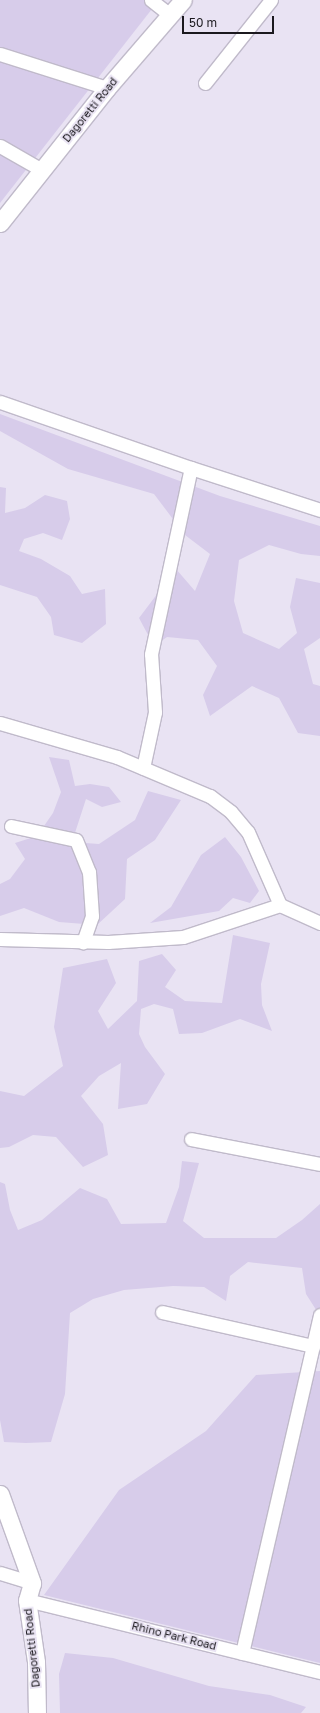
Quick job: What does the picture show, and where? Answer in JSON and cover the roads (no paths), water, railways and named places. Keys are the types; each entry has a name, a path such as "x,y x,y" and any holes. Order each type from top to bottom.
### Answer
{"main road":[{"name":"Dagoretti Road","path":"0,223 107,88 183,0"},
{"path":"0,1494 32,1582"},
{"name":"Dagoretti Road","path":"32,1582 27,1600 36,1662 37,1713"}],"street":[{"path":"151,0 170,15"},
{"path":"206,84 271,0"},
{"path":"0,54 107,88"},
{"path":"0,146 42,170"},
{"path":"0,402 191,468 320,510"},
{"path":"143,768 155,712 151,654 191,468"},
{"path":"0,723 117,757 210,796 231,812 248,832 280,905 320,923"},
{"path":"10,826 76,840 89,872 90,880 92,916 83,942"},
{"path":"0,939 108,942 183,937 280,905"},
{"path":"191,1139 320,1164"},
{"path":"162,1312 313,1346"},
{"path":"242,1653 320,1315"},
{"path":"0,1573 32,1582"},
{"name":"Rhino Park Road","path":"27,1600 320,1672"}]}
